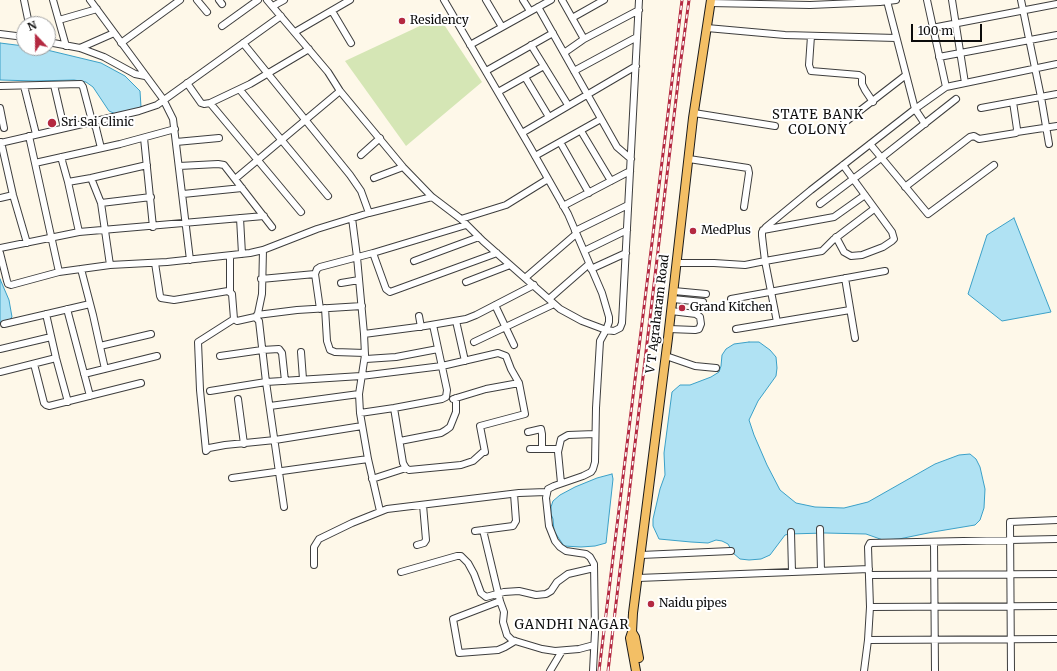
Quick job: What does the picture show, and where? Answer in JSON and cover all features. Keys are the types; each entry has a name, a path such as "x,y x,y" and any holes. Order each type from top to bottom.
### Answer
{"main road":[{"name":"V T Agraharam Road","path":"636,671 630,638 632,632 633,613 666,356 694,113 710,1"},
{"name":"V T Agraharam Road","path":"632,632 635,637 641,671"}],"street":[{"path":"25,0 28,16"},
{"path":"53,0 66,46"},
{"path":"90,0 163,99 173,119 190,260"},
{"path":"121,43 180,0"},
{"path":"197,0 207,12"},
{"path":"222,26 258,0"},
{"path":"267,0 328,72 340,91 403,168 432,197 460,219 560,310 582,321 614,332 620,328 622,324 639,0"},
{"path":"273,6 284,0"},
{"path":"295,32 350,0"},
{"path":"314,565 314,547 319,539 380,511 514,494 546,492 554,486 591,472 595,462 599,348 600,341 609,322 602,293 563,206 444,0"},
{"path":"486,0 502,27"},
{"path":"523,0 530,11"},
{"path":"470,45 551,0"},
{"path":"562,0 584,39"},
{"path":"572,18 604,0"},
{"path":"710,1 810,5 854,1 896,0"},
{"path":"927,0 946,87"},
{"path":"952,0 965,83"},
{"path":"1021,0 1049,144"},
{"path":"887,1 915,109 925,124"},
{"path":"932,28 1057,4"},
{"path":"538,7 617,146 631,159"},
{"path":"59,20 97,9"},
{"path":"564,53 584,39 639,10"},
{"path":"332,11 351,43"},
{"path":"27,243 13,195 1,143 146,109 157,105 163,99 281,16"},
{"path":"707,28 784,35 896,38"},
{"path":"80,48 114,33"},
{"path":"486,71 553,33"},
{"path":"0,34 16,36"},
{"path":"939,56 1057,35"},
{"path":"811,36 809,65 811,71 859,75 862,77 862,84 873,102"},
{"path":"574,71 637,38"},
{"path":"243,43 356,183 369,213"},
{"path":"56,44 80,48 104,57 136,74 145,76"},
{"path":"531,45 568,105"},
{"path":"187,83 201,103 210,103 240,90 309,49"},
{"path":"777,322 764,262 763,230 843,165 946,87 1057,64"},
{"path":"498,92 544,66"},
{"path":"522,133 636,66"},
{"path":"844,124 906,76"},
{"path":"525,77 549,116"},
{"path":"54,85 64,128"},
{"path":"0,86 83,85 92,121 96,128 101,148"},
{"path":"24,86 36,134"},
{"path":"240,90 328,196"},
{"path":"235,179 340,91"},
{"path":"981,108 1057,94"},
{"path":"820,204 956,100"},
{"path":"1013,102 1017,132"},
{"path":"210,103 301,212"},
{"path":"0,108 4,128"},
{"path":"694,113 775,126"},
{"path":"535,156 601,119"},
{"path":"905,187 970,137 974,136 979,139 1057,126"},
{"path":"35,163 144,138 175,129"},
{"path":"581,131 611,181"},
{"path":"29,136 59,272"},
{"path":"144,138 153,227"},
{"path":"176,142 219,138"},
{"path":"361,155 380,138"},
{"path":"560,142 589,193"},
{"path":"870,144 929,214 994,165"},
{"path":"61,157 79,232"},
{"path":"689,159 748,168 749,174 744,207"},
{"path":"179,166 222,164 226,167 272,227"},
{"path":"68,182 147,165"},
{"path":"836,237 844,252 851,256 862,255 888,245 894,239 893,234 843,165"},
{"path":"374,178 403,168"},
{"path":"0,172 7,170"},
{"path":"563,206 630,171"},
{"path":"91,178 100,204 110,265"},
{"path":"460,219 506,205 548,179"},
{"path":"183,194 242,188"},
{"path":"0,198 13,195"},
{"path":"763,230 834,217 865,195"},
{"path":"100,204 151,197"},
{"path":"0,253 9,284 59,272 110,265 155,264 230,256 263,250 295,237 352,218 432,197"},
{"path":"525,278 576,233 628,205"},
{"path":"677,263 714,262 745,265 822,251 836,237 874,209"},
{"path":"0,248 79,232 153,227 264,216"},
{"path":"240,218 242,254"},
{"path":"352,218 362,306 365,352 359,394 360,413 372,479 380,511"},
{"path":"365,352 335,352 330,350 327,341 315,274 317,269 324,265 373,253 466,225"},
{"path":"584,251 627,230"},
{"path":"414,261 479,237"},
{"path":"263,250 261,279 262,294 257,317 260,324 266,382 284,507"},
{"path":"373,253 386,290 390,292 497,253"},
{"path":"474,342 506,328 552,302 590,267 626,253"},
{"path":"230,256 230,291 232,294 234,319"},
{"path":"155,264 160,296 163,299 174,300 230,291"},
{"path":"466,282 510,265"},
{"path":"82,269 105,369"},
{"path":"731,299 885,271"},
{"path":"261,279 315,274"},
{"path":"845,278 855,338"},
{"path":"341,284 359,280"},
{"path":"364,334 456,321 476,315 534,285"},
{"path":"673,295 706,294"},
{"path":"673,295 703,302"},
{"path":"4,324 90,304"},
{"path":"495,305 514,345"},
{"path":"362,306 253,317 237,321 234,319 198,342 200,390 206,451 209,448 225,445 275,440 362,426"},
{"path":"67,309 90,396"},
{"path":"736,329 850,310"},
{"path":"669,329 695,330 699,328 701,324 699,315 671,311"},
{"path":"46,314 68,402"},
{"path":"419,316 421,327"},
{"path":"456,321 465,361"},
{"path":"433,325 447,390 446,396"},
{"path":"100,346 151,334"},
{"path":"0,349 51,337"},
{"path":"220,356 277,349 280,351 285,381"},
{"path":"366,360 396,357 438,349"},
{"path":"301,352 303,379"},
{"path":"210,391 266,382 361,376 442,366 498,353 504,354 508,359 511,369 519,383 525,414 480,426 485,452 473,461 461,465 409,470 406,468 372,479"},
{"path":"84,374 157,356"},
{"path":"666,356 695,366 716,368"},
{"path":"0,372 56,358"},
{"path":"34,364 46,405 50,406 141,383"},
{"path":"360,413 442,399 446,396 456,398 480,391 519,383"},
{"path":"270,406 359,394"},
{"path":"400,441 440,433 450,427 456,412 456,398"},
{"path":"238,399 244,444"},
{"path":"394,408 406,468"},
{"path":"528,432 539,429 542,430 542,449"},
{"path":"562,483 558,449 561,439 566,435 595,434"},
{"path":"530,449 558,449"},
{"path":"232,478 368,459"},
{"path":"546,492 549,526 554,541 560,548 566,551 586,554 594,561 593,671"},
{"path":"475,531 511,527 515,524 514,494"},
{"path":"417,545 424,543 426,540 423,505"},
{"path":"1011,671 1010,522 1057,520"},
{"path":"820,529 821,571"},
{"path":"483,530 504,612 503,622 509,638 549,651 579,649 594,645"},
{"path":"791,532 792,572"},
{"path":"864,671 870,607 868,547 870,544 1057,539"},
{"path":"934,542 936,606 935,671"},
{"path":"641,555 731,551"},
{"path":"401,572 461,556 468,563 474,574 481,593 484,596 491,597 498,593 519,591 546,594 551,591 557,582 568,574 594,568"},
{"path":"638,578 821,571 935,574 1057,574"},
{"path":"500,601 454,619 459,653 498,650 515,641"},
{"path":"870,607 1057,606"},
{"path":"868,640 936,641 1057,639"},
{"path":"550,671 562,651"}],"green space":[{"path":"439,17 482,82 406,146 345,61"}],"water":[{"path":"0,43 16,45 16,56 56,56 56,52 101,63 125,76 140,91 141,107 118,115 109,111 93,87 86,82 74,80 0,80"},
{"path":"1014,218 1051,312 1002,321 968,294 987,235"},
{"path":"0,279 9,300 12,317 8,321 0,323"},
{"path":"759,342 770,350 776,357 777,368 776,376 758,401 749,420 767,465 780,490 796,503 815,507 844,508 868,502 935,464 959,455 970,454 976,459 980,467 985,489 984,508 980,520 975,525 899,539 883,540 866,534 789,534 785,535 770,555 761,559 749,560 740,559 733,553 728,544 722,541 716,540 708,543 659,539 653,526 653,519 665,475 664,453 672,392 680,385 690,385 711,377 719,372 722,355 726,349 734,344"},
{"path":"612,474 613,479 606,543 595,546 581,547 564,546 554,531 551,514 553,501 560,495 575,487"}],"railway":[{"path":"599,671 682,0"},
{"path":"608,671 689,0"}],"place":[{"name":"Residency","path":"402,21"},
{"name":"Sri Sai Clinic","path":"52,123"},
{"name":"MedPlus","path":"693,231"},
{"name":"Grand Kitchen","path":"682,308"},
{"name":"Naidu pipes","path":"651,604"}],"district":[{"name":"STATE BANK COLONY","path":"818,122"},
{"name":"GANDHI NAGAR","path":"572,625"}]}
